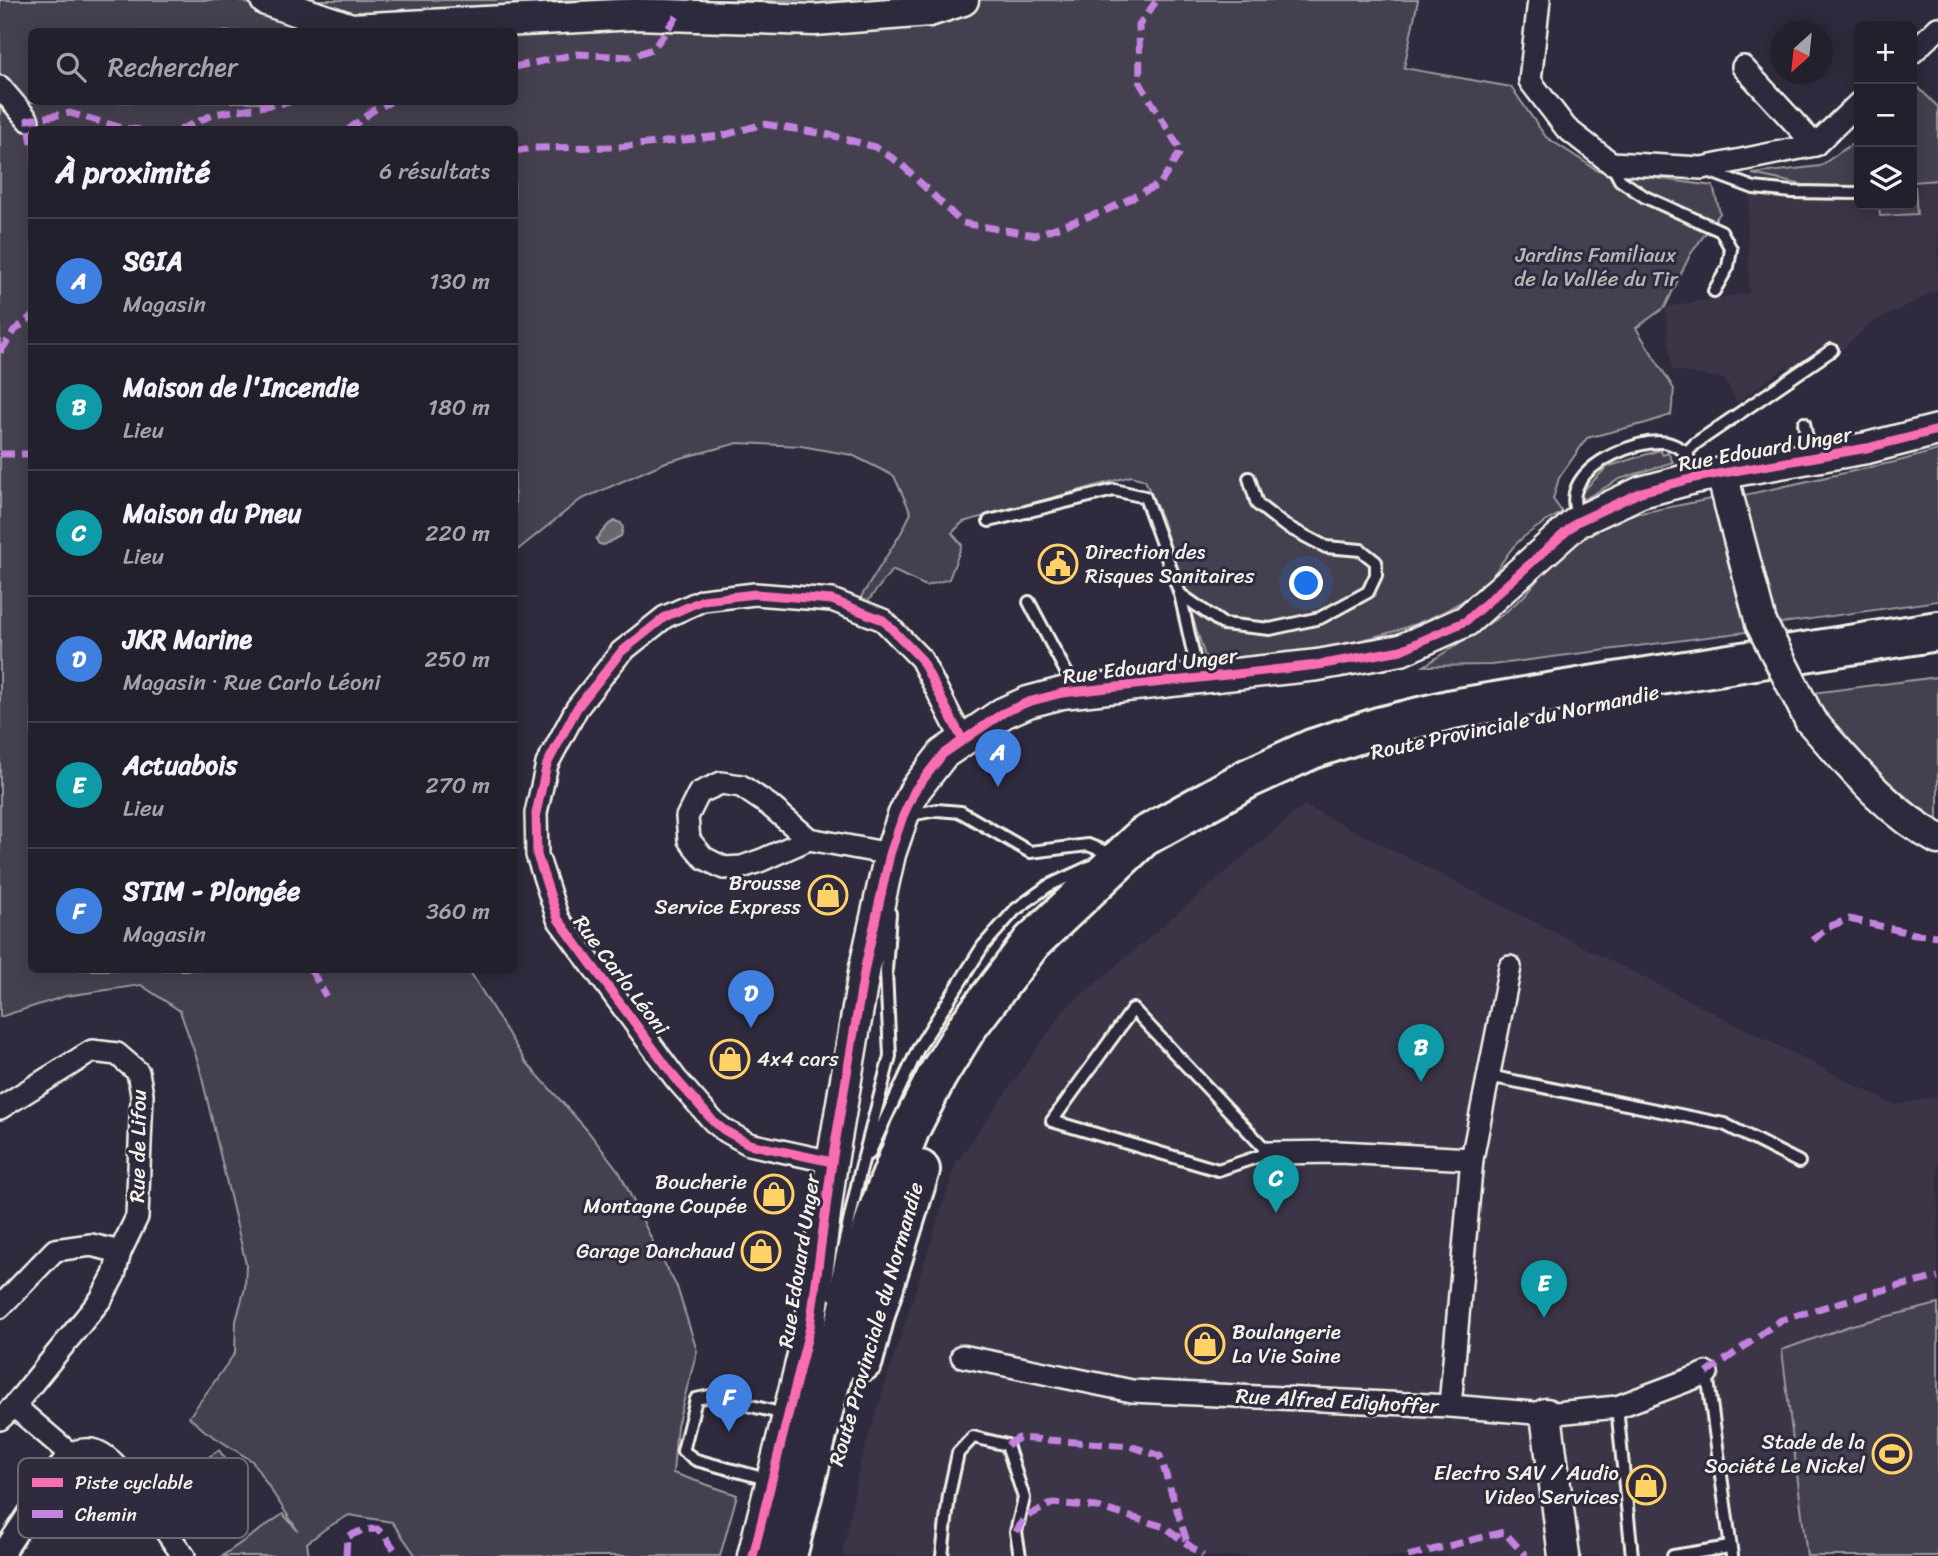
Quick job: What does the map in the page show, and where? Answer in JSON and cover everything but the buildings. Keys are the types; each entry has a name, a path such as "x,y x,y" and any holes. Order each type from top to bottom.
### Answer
{"highway":[{"name":"Route Provinciale du Normandie","path":"787,1556 852,1295 878,1211 910,1129 937,1076 968,1026 1032,942 1126,850 1249,778 1312,750 1379,727 1453,709 1938,631"},
{"name":"Route Provinciale du Normandie","path":"813,1556 876,1311 913,1186 944,1113 995,1025 1044,962 1106,898 1181,841 1256,797 1317,770 1388,746 1627,695 1938,652"}],"street":[{"path":"266,0 348,28"},
{"path":"364,28 636,7 814,20 929,10 963,0"},
{"path":"1539,0 1530,81 1566,128 1611,163 1699,168 1815,145 1854,108"},
{"path":"1917,48 1938,29"},
{"path":"1743,67 1815,145"},
{"path":"0,88 28,120"},
{"name":"Rue Edouard Unger","path":"753,1556 810,1326 832,1161 865,967 890,854 908,816 915,790 943,754 1003,713 1028,702 1077,691 1318,665 1401,650 1466,621 1577,522 1641,492 1707,472 1934,439"},
{"path":"1707,472 1761,623 1810,720 1861,778 1919,830 1938,839"},
{"name":"Rue Carlo Léoni","path":"832,1161 766,1149 738,1139 713,1121 677,1079 558,919 537,855 536,813 547,764 577,708 621,652 665,617 704,600 755,594 832,600 883,620 921,659 962,740"},
{"path":"809,839 742,867 724,868 704,858 689,840 687,817 699,793 721,783 741,786 769,805 809,839 890,854"},
{"path":"1450,1406 1472,1159 1510,967"},
{"name":"Rue de Lifou","path":"0,1108 92,1051 117,1054 138,1072 142,1095 137,1217 120,1252 114,1275 101,1299 7,1413"},
{"path":"1269,1153 1339,1152 1472,1159"},
{"path":"0,1307 55,1251 91,1245 120,1252"},
{"name":"Rue Alfred Edighoffer","path":"962,1356 1132,1391 1450,1406 1546,1414 1617,1407 1707,1373"},
{"path":"7,1413 69,1453"},
{"path":"1546,1414 1564,1556"},
{"path":"66,1458 69,1453 81,1450 96,1451 106,1458"},
{"path":"1,1556 18,1530"},
{"path":"167,1538 177,1553"}],"lane":[{"path":"1611,163 1620,180 1645,197 1721,231 1731,249 1728,267 1714,291"},
{"path":"1699,168 1754,188 1792,192 1854,193"},
{"path":"1707,472 1696,443 1832,350"},
{"path":"1804,423 1810,458"},
{"path":"1577,522 1574,497 1577,485 1597,463 1632,447 1661,442 1673,444 1707,472"},
{"path":"831,1304 860,1172 890,1056 886,971 892,887 908,816 921,794 945,765 967,747 1018,715 1059,702 1163,687 1276,679 1392,661 1440,642 1479,620 1589,524 1672,492 1707,472 1903,451"},
{"path":"1180,594 1223,624 1270,629 1320,618 1368,592 1377,575 1376,562 1362,550 1326,547 1283,525 1257,503 1249,478"},
{"path":"989,521 1114,490 1145,497 1180,594 1198,678"},
{"path":"1029,602 1077,691"},
{"path":"908,816 937,810 961,812 1030,852 1088,845 1126,850"},
{"path":"860,1172 919,1046 992,935 1015,911 1048,886 1126,850"},
{"path":"1133,1009 1269,1153 1218,1170 1052,1121 1133,1009"},
{"path":"1489,1076 1724,1124 1799,1163"},
{"path":"1673,1556 1731,1551 1707,1373"},
{"path":"773,1481 696,1460 683,1451 696,1399 710,1396 789,1415"},
{"path":"1617,1407 1632,1556"},
{"path":"942,1556 949,1494 958,1452 973,1437 1007,1445 1024,1498 1016,1532 1020,1556"}],"shaded area":[{"path":"1751,174 1804,185 1854,187 1854,210 1917,210 1917,182 1938,180 1938,290 1872,323 1821,368 1795,385 1787,366 1737,403 1724,379 1672,370 1665,307 1749,293"},
{"path":"615,521 621,523 623,528 621,536 604,545 599,544 596,539"},
{"path":"1304,805 1895,1105 1938,1096 1938,1556 842,1556 860,1463 956,1163 1064,1010"}],"green space":[{"name":"Jardins Familiaux de la Vallée du Tir","path":"0,0 238,0 320,28 28,28 28,105 518,105 518,28 479,28 340,12 303,0 1418,0 1404,68 1511,87 1546,137 1597,170 1713,186 1720,213 1690,255 1665,307 1636,328 1674,389 1671,415 1587,438 1559,478 1553,499 1562,512 1518,542 1485,584 1457,604 1390,633 1353,642 1276,654 1206,660 1162,519 1145,480 1131,476 963,522 952,533 962,545 949,579 926,586 892,570 865,605 861,597 911,513 894,476 852,455 801,446 738,443 666,462 580,500 518,550 518,126 28,126 28,973 471,973 525,1061 587,1130 620,1173 677,1287 697,1351 677,1426 673,1473 737,1495 720,1556 416,1556 392,1522 349,1515 307,1543 309,1556 222,1556 283,1514 298,1531 252,1461 205,1431 189,1417 235,1353 236,1321 245,1288 246,1264 199,1065 180,1011 141,985 66,996 0,1017"},
{"path":"1917,86 1938,107 1938,180 1917,182"},
{"path":"1854,142 1854,187 1804,185 1752,174 1820,166"},
{"path":"1879,210 1917,210 1917,214 1880,216"},
{"path":"1660,450 1663,455 1668,453 1673,462 1620,479 1583,500 1581,493 1607,467"},
{"path":"1938,450 1938,601 1776,624 1740,496"},
{"path":"1721,497 1754,631 1491,665 1424,666 1502,615 1525,595 1547,568 1575,544 1620,517"},
{"path":"1938,677 1938,826 1903,802 1831,732 1812,693"},
{"path":"1938,1304 1938,1556 1807,1556 1782,1350 1852,1325"},
{"path":"219,1450 225,1458 207,1458"}],"marked path":[{"path":"518,150 618,147 721,136 763,124 831,135 875,147 900,163 962,223 1035,235 1105,211 1160,184 1181,151 1140,83 1139,25 1157,0"},
{"path":"518,66 577,54 629,57 653,49 678,15"},
{"path":"188,126 214,114 271,105"},
{"path":"353,126 384,105"},
{"path":"29,126 28,120 70,113 116,126"},
{"path":"0,352 15,330 28,319"},
{"path":"0,454 28,454"},
{"path":"1813,940 1828,927 1849,919 1915,934 1938,936"},
{"path":"313,973 326,996"},
{"path":"1707,1373 1781,1320 1875,1292 1938,1277"},
{"path":"1007,1445 1019,1438 1130,1446 1160,1456 1188,1545"},
{"path":"1016,1532 1024,1518 1053,1503 1097,1507 1165,1527 1203,1556"},
{"path":"346,1556 347,1537 363,1530 377,1529 399,1556"},
{"path":"1408,1556 1504,1532 1526,1556"}],"cycle path":[{"path":"753,1556 810,1327 832,1162 865,967 890,854 915,790 943,754 1003,713 1028,702 1062,693 1318,665 1401,650 1466,621 1577,522 1641,492 1694,478 1867,448 1938,430"},
{"path":"832,1162 749,1144 713,1121 676,1079 558,919 537,855 536,813 547,764 577,708 621,652 665,617 703,600 755,594 832,600 883,620 921,659 962,739"}],"place":[{"name":"Direction des Risques Sanitaires","path":"1058,564"},
{"name":"SGIA","path":"998,787"},
{"name":"Brousse Service Express","path":"828,895"},
{"name":"JKR Marine","path":"751,1028"},
{"name":"4x4 cars","path":"730,1059"},
{"name":"Maison de l'Incendie","path":"1421,1082"},
{"name":"Boucherie Montagne Coupée","path":"774,1194"},
{"name":"Maison du Pneu","path":"1276,1213"},
{"name":"Garage Danchaud","path":"761,1251"},
{"name":"Actuabois","path":"1544,1318"},
{"name":"Boulangerie La Vie Saine","path":"1205,1344"},
{"name":"STIM - Plongée","path":"729,1432"},
{"name":"Stade de la Société Le Nickel","path":"1892,1454"},
{"name":"Electro SAV / Audio Video Services","path":"1646,1485"}]}
